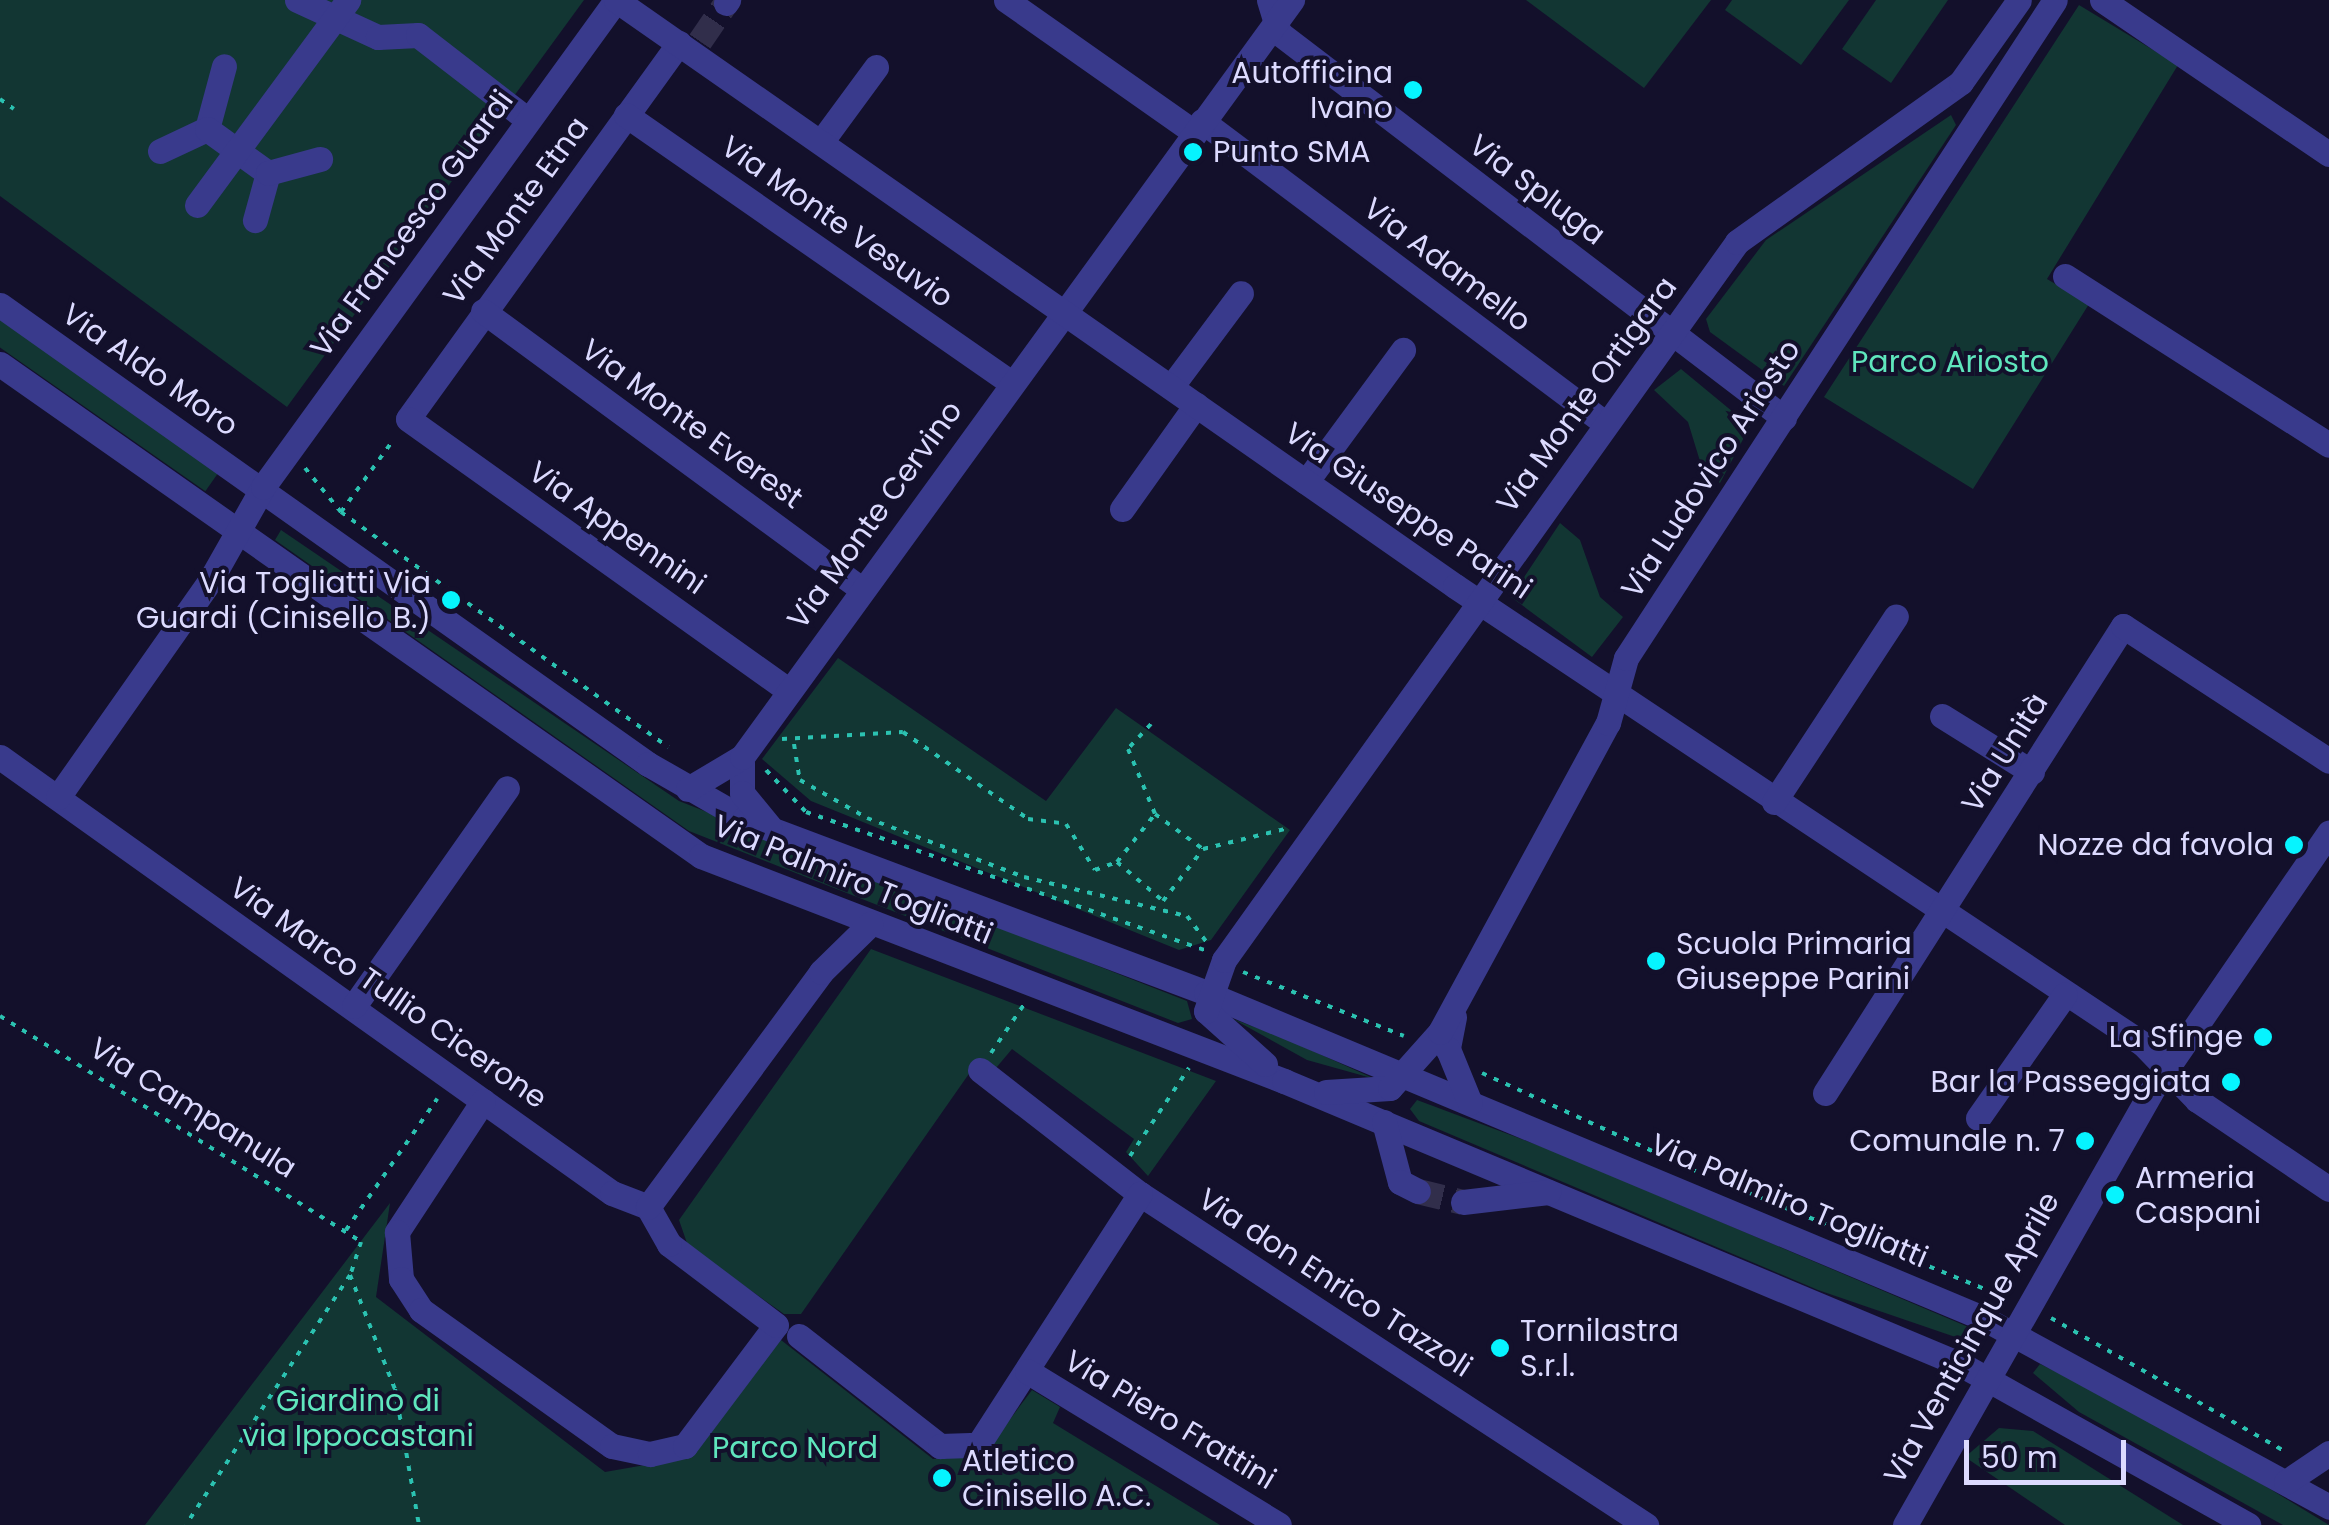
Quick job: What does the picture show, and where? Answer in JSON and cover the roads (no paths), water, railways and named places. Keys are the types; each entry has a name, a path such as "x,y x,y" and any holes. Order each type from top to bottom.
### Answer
{"street":[{"path":"296,0 341,10 378,38 418,35 528,120"},
{"name":"Via Giuseppe Parini","path":"616,0 690,45 822,142 1479,602 1940,914 2065,994 2168,1067 2197,1100 2329,1189"},
{"name":"Via Francesco Guardi","path":"237,535 262,488 616,0"},
{"name":"Via Adamello","path":"1006,0 1198,126 1606,424"},
{"name":"Via Monte Ortigara","path":"1206,993 1479,602 1746,232 1962,82 2019,0"},
{"name":"Via Ludovico Ariosto","path":"1404,1076 1462,993 1615,694 1626,658 2054,0"},
{"path":"2102,0 2329,154"},
{"name":"Via Monte Cervino","path":"742,757 1198,126 1279,6"},
{"name":"Via Spluga","path":"1279,6 1278,34 1784,418"},
{"path":"197,205 341,10"},
{"name":"Via Monte Etna","path":"408,418 626,116 690,45"},
{"path":"160,151 207,129 224,66"},
{"path":"822,142 876,68"},
{"name":"Via Monte Vesuvio","path":"626,116 1011,382"},
{"path":"207,129 268,173"},
{"path":"268,173 320,159"},
{"path":"255,220 268,173"},
{"path":"2064,276 2329,444"},
{"path":"1171,387 1241,293"},
{"name":"Via Aldo Moro","path":"0,305 262,488"},
{"name":"Via Monte Everest","path":"483,312 862,589"},
{"path":"1306,482 1402,350"},
{"path":"0,364 237,535 58,798"},
{"path":"1122,508 1196,404"},
{"name":"Via Appennini","path":"408,418 789,691"},
{"name":"Via Palmiro Togliatti","path":"262,488 688,789 778,834 1206,993 2011,1330 2329,1507"},
{"name":"Via Palmiro Togliatti","path":"237,535 644,823 738,874 1284,1081 1986,1378 2248,1525"},
{"path":"1774,802 1896,616"},
{"name":"Via Unità","path":"1825,1093 2123,626 2329,761"},
{"path":"1942,716 2032,772"},
{"name":"Via Marco Tullio Cicerone","path":"0,757 612,1193 648,1207"},
{"path":"688,789 742,757"},
{"path":"742,757 742,792 778,834"},
{"path":"354,1006 507,788"},
{"name":"Via Venticinque Aprile","path":"1904,1525 2024,1303 2168,1067 2329,833"},
{"path":"484,1101 397,1232 401,1279 421,1310 612,1446 650,1454 685,1446 776,1325 669,1244 648,1207 821,972 870,924"},
{"name":"Via Palmiro Togliatti","path":"1206,993 1218,1028 1284,1081"},
{"name":"Via Ludovico Ariosto","path":"1462,993 1448,1049 1470,1103"},
{"path":"1978,1118 2065,994"},
{"name":"Via don Enrico Tazzoli","path":"980,1070 1119,1172 1140,1194 1646,1525"},
{"path":"1311,1092 1378,1092 1404,1076"},
{"path":"1384,1122 1400,1182 1418,1191"},
{"path":"1463,1202 1548,1192"},
{"path":"799,1336 957,1452 978,1445 1140,1194"},
{"name":"Via Piero Frattini","path":"1027,1371 1279,1525"},
{"path":"2286,1482 2321,1460"}],"tunnel":[{"path":"700,41 726,3"},
{"path":"1418,1191 1463,1202"}],"place":[{"name":"Autofficina Ivano","path":"1413,90"},
{"name":"Punto SMA","path":"1193,152"},
{"name":"Via Togliatti Via Guardi (Cinisello B.)","path":"451,600"},
{"name":"Nozze da favola","path":"2294,845"},
{"name":"Scuola Primaria Giuseppe Parini","path":"1656,961"},
{"name":"La Sfinge","path":"2263,1037"},
{"name":"Bar la Passeggiata","path":"2231,1082"},
{"name":"Comunale n. 7","path":"2085,1141"},
{"name":"Armeria Caspani","path":"2115,1195"},
{"name":"Tornilastra S.r.l.","path":"1500,1348"},
{"name":"Atletico Cinisello A.C.","path":"942,1478"}],"park label":[{"name":"Parco Ariosto","path":"1950,362"},
{"name":"Giardino di via Ippocastani","path":"358,1418"},
{"name":"Parco Nord","path":"795,1448"}]}
